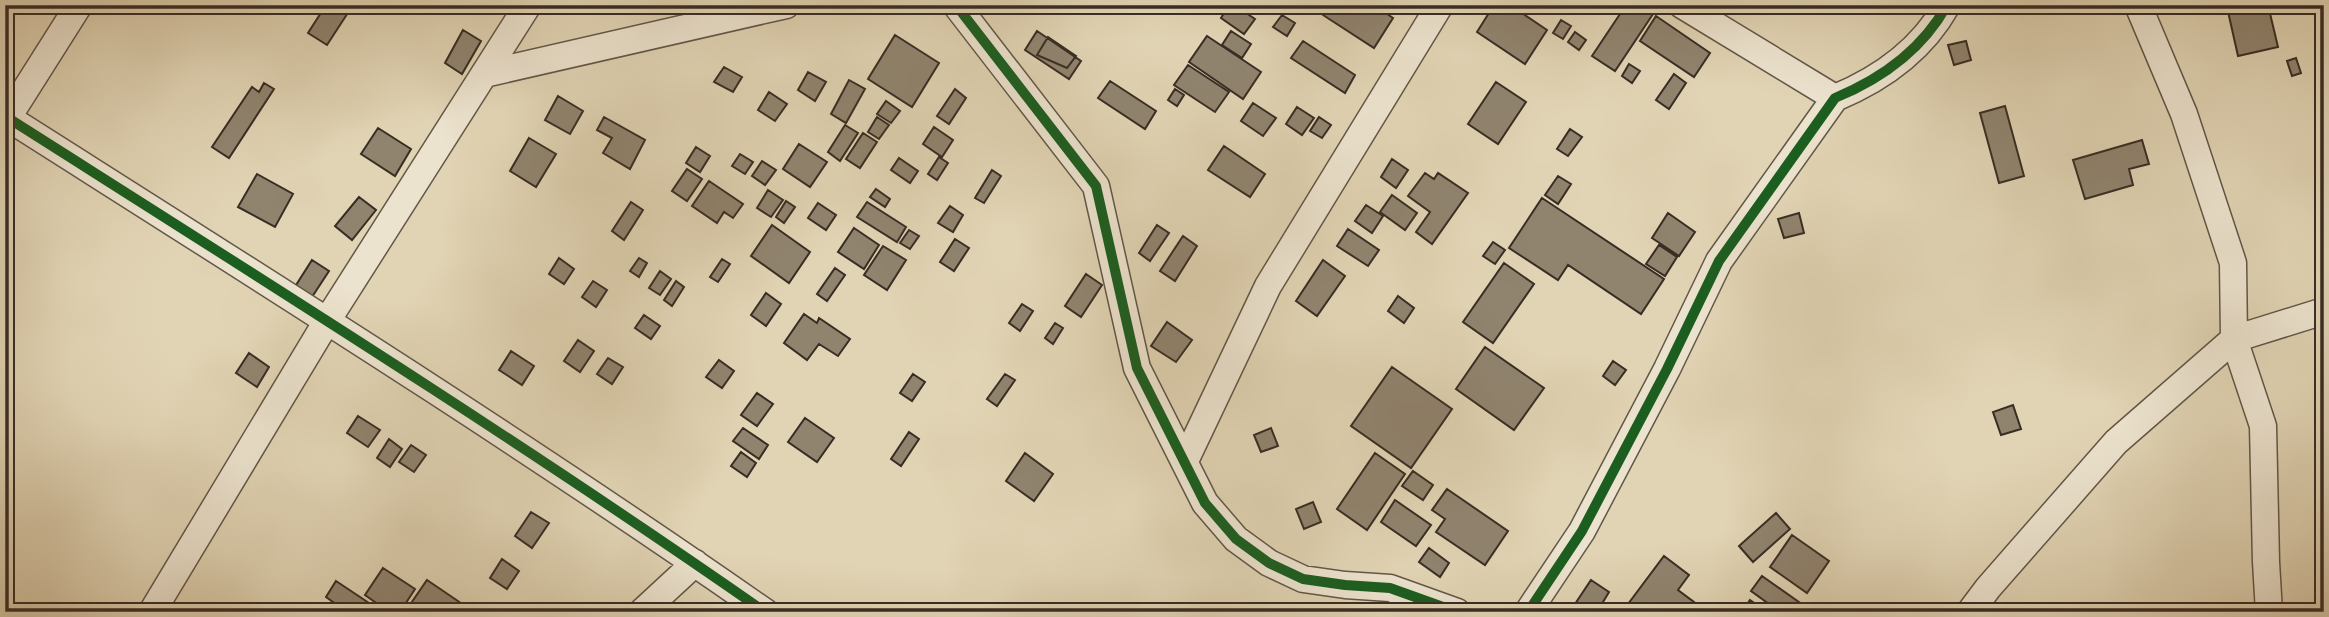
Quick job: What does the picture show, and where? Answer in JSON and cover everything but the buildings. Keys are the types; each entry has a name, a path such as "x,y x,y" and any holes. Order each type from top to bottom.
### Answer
{"street":[{"path":"79,5 6,118 327,321 765,612"},
{"path":"152,612 327,321 527,5"},
{"path":"484,74 786,5"},
{"path":"956,5 1096,186 1137,368 1205,503 1236,539 1269,563 1303,579 1390,588 1457,612"},
{"path":"1185,461 1268,286 1440,5"},
{"path":"1682,5 1835,98"},
{"path":"1528,612 1582,531 1667,369 1719,261 1835,98 1865,86 1893,67 1918,43 1947,5"},
{"path":"2138,5 2184,114 2233,262 2234,338 2263,426 2269,612"},
{"path":"1970,612 2116,442 2234,338 2324,311"},
{"path":"642,612 695,563"}],"cycle path":[{"path":"956,5 1096,186 1137,368 1205,503 1236,539 1269,563 1303,579 1390,588 1457,612"},
{"path":"1528,612 1582,531 1667,369 1719,261 1835,98 1868,82 1899,61 1925,36 1947,5"},
{"path":"5,116 483,422 765,612"}]}
